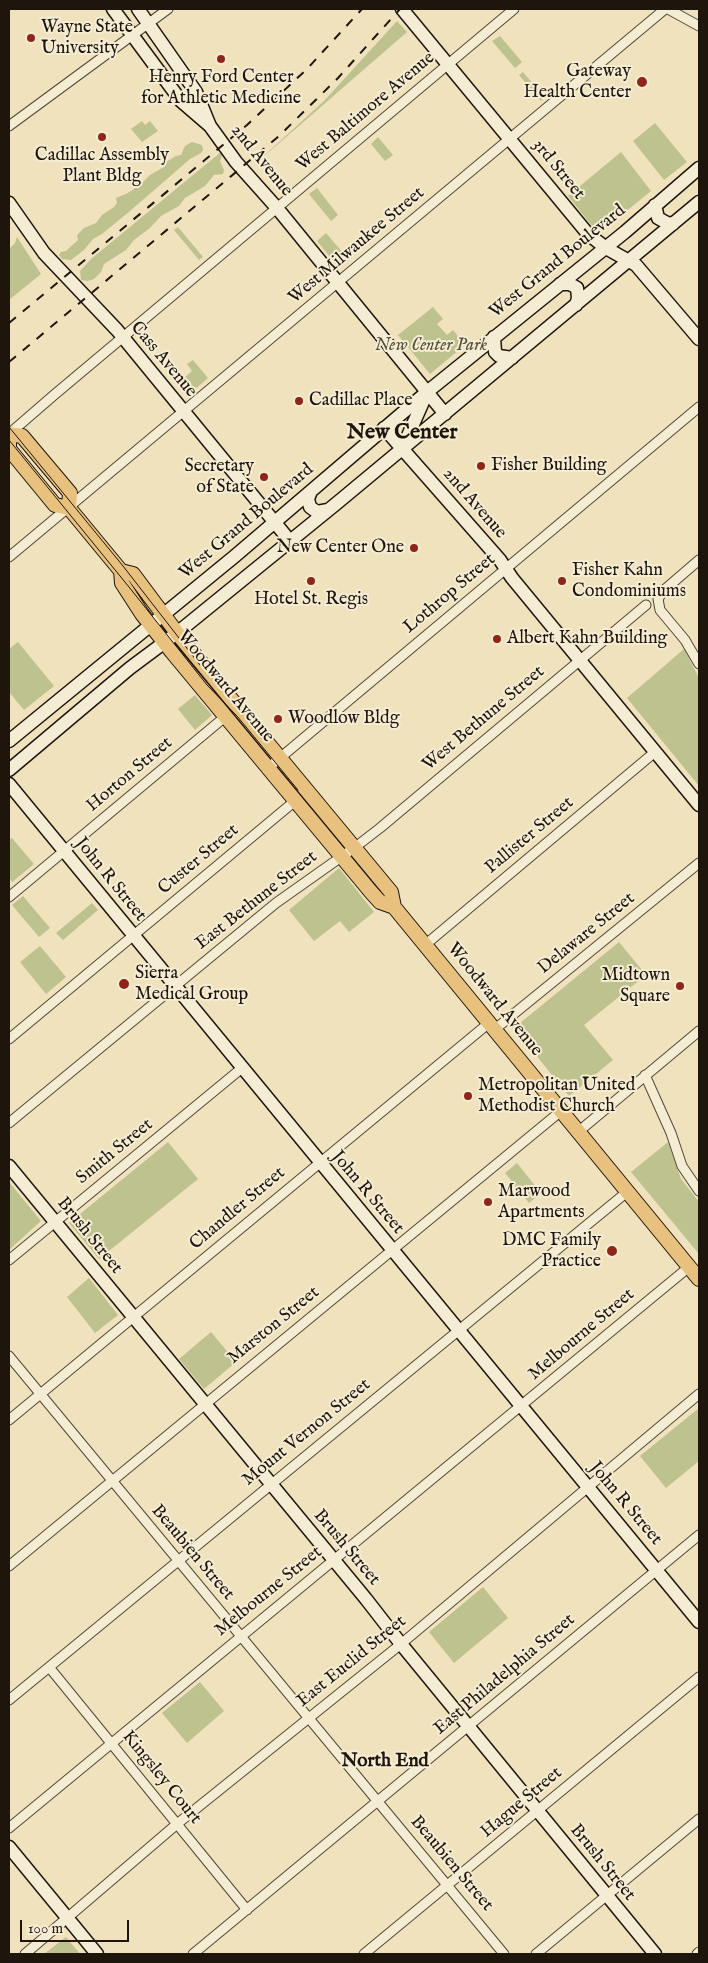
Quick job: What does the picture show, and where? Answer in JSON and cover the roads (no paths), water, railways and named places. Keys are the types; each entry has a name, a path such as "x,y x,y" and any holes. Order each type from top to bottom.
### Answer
{"main road":[{"name":"Woodward Avenue","path":"69,508 70,493 22,436 9,434 9,448 55,505 69,508 121,571 122,583 150,625 341,857 380,902 394,907"},
{"name":"Woodward Avenue","path":"121,571 133,574 177,633 391,892 394,907 699,1279"}],"street":[{"name":"2nd Avenue","path":"114,9 181,101 210,126 246,175 277,208 445,414"},
{"name":"2nd Avenue","path":"138,9 196,92 210,126"},
{"path":"9,126 168,9"},
{"name":"3rd Street","path":"402,9 588,234 606,248 636,265 699,339"},
{"name":"West Baltimore Avenue","path":"9,434 514,9"},
{"path":"667,9 699,26"},
{"name":"West Milwaukee Street","path":"9,557 667,9"},
{"name":"West Grand Boulevard","path":"9,741 192,592 427,392 606,248 699,168"},
{"path":"11,764 146,656 206,611 699,202"},
{"name":"Cass Avenue","path":"9,203 44,253 122,337 290,541"},
{"path":"655,205 658,218 673,224"},
{"path":"560,284 570,284 576,288 578,298 576,305"},
{"path":"494,337 496,352 499,356 512,358"},
{"path":"402,450 427,392"},
{"name":"Lothrop Street","path":"268,768 699,406"},
{"name":"2nd Avenue","path":"384,428 506,569 699,804"},
{"path":"311,491 308,503 313,510 321,512 328,510"},
{"path":"235,556 246,558 250,565 250,574"},
{"path":"699,560 663,591 658,599 660,610 685,640 699,664"},
{"path":"192,592 192,598 196,606 206,611"},
{"name":"West Bethune Street","path":"341,857 646,605"},
{"path":"134,638 146,642 148,649 146,656"},
{"name":"Horton Street","path":"9,897 226,716"},
{"name":"Pallister Street","path":"425,945 655,752"},
{"name":"John R Street","path":"9,784 699,1622"},
{"name":"Custer Street","path":"9,1039 295,801"},
{"name":"East Bethune Street","path":"9,1123 276,903 341,857"},
{"name":"Delaware Street","path":"492,1026 699,863"},
{"name":"Chandler Street","path":"9,1420 320,1163 492,1026"},
{"path":"578,1132 699,1031"},
{"name":"Smith Street","path":"9,1260 242,1068"},
{"path":"645,1076 672,1133 682,1166 699,1191"},
{"name":"Marston Street","path":"9,1566 561,1111"},
{"name":"Brush Street","path":"9,1166 334,1560 400,1644 655,1954"},
{"name":"Mount Vernon Street","path":"9,1700 627,1192"},
{"name":"Melbourne Street","path":"9,1828 689,1267"},
{"name":"Beaubien Street","path":"9,1356 504,1954"},
{"name":"East Euclid Street","path":"25,1954 177,1824 400,1644 699,1394"},
{"name":"East Philadelphia Street","path":"193,1954 699,1535"},
{"name":"Kingsley Court","path":"48,1667 247,1910"},
{"name":"Hague Street","path":"364,1954 699,1677"},
{"path":"536,1954 699,1819"},
{"path":"9,1847 97,1954"}],"tram line":[{"path":"9,427 123,566 200,665"},
{"path":"9,440 207,685 237,716 298,790"}],"railway":[{"path":"9,323 247,125 307,69 362,9"},
{"path":"9,362 279,136 338,78 400,9"}],"place":[{"name":"Wayne State University","path":"31,38"},
{"name":"Henry Ford Center for Athletic Medicine","path":"221,59"},
{"name":"Gateway Health Center","path":"642,82"},
{"name":"Cadillac Assembly Plant Bldg","path":"102,137"},
{"name":"Cadillac Place","path":"299,401"},
{"name":"Fisher Building","path":"481,466"},
{"name":"Secretary of State","path":"264,477"},
{"name":"New Center One","path":"414,548"},
{"name":"Hotel St. Regis","path":"311,581"},
{"name":"Fisher Kahn Condominiums","path":"562,581"},
{"name":"Albert Kahn Building","path":"497,639"},
{"name":"Woodlow Bldg","path":"278,719"},
{"name":"Sierra Medical Group","path":"124,984"},
{"name":"Midtown Square","path":"680,986"},
{"name":"Metropolitan United Methodist Church","path":"468,1096"},
{"name":"Marwood Apartments","path":"488,1202"},
{"name":"DMC Family Practice","path":"612,1251"}],"district":[{"name":"New Center","path":"402,433"},
{"name":"North End","path":"385,1762"}],"park label":[{"name":"New Center Park","path":"431,346"}]}
